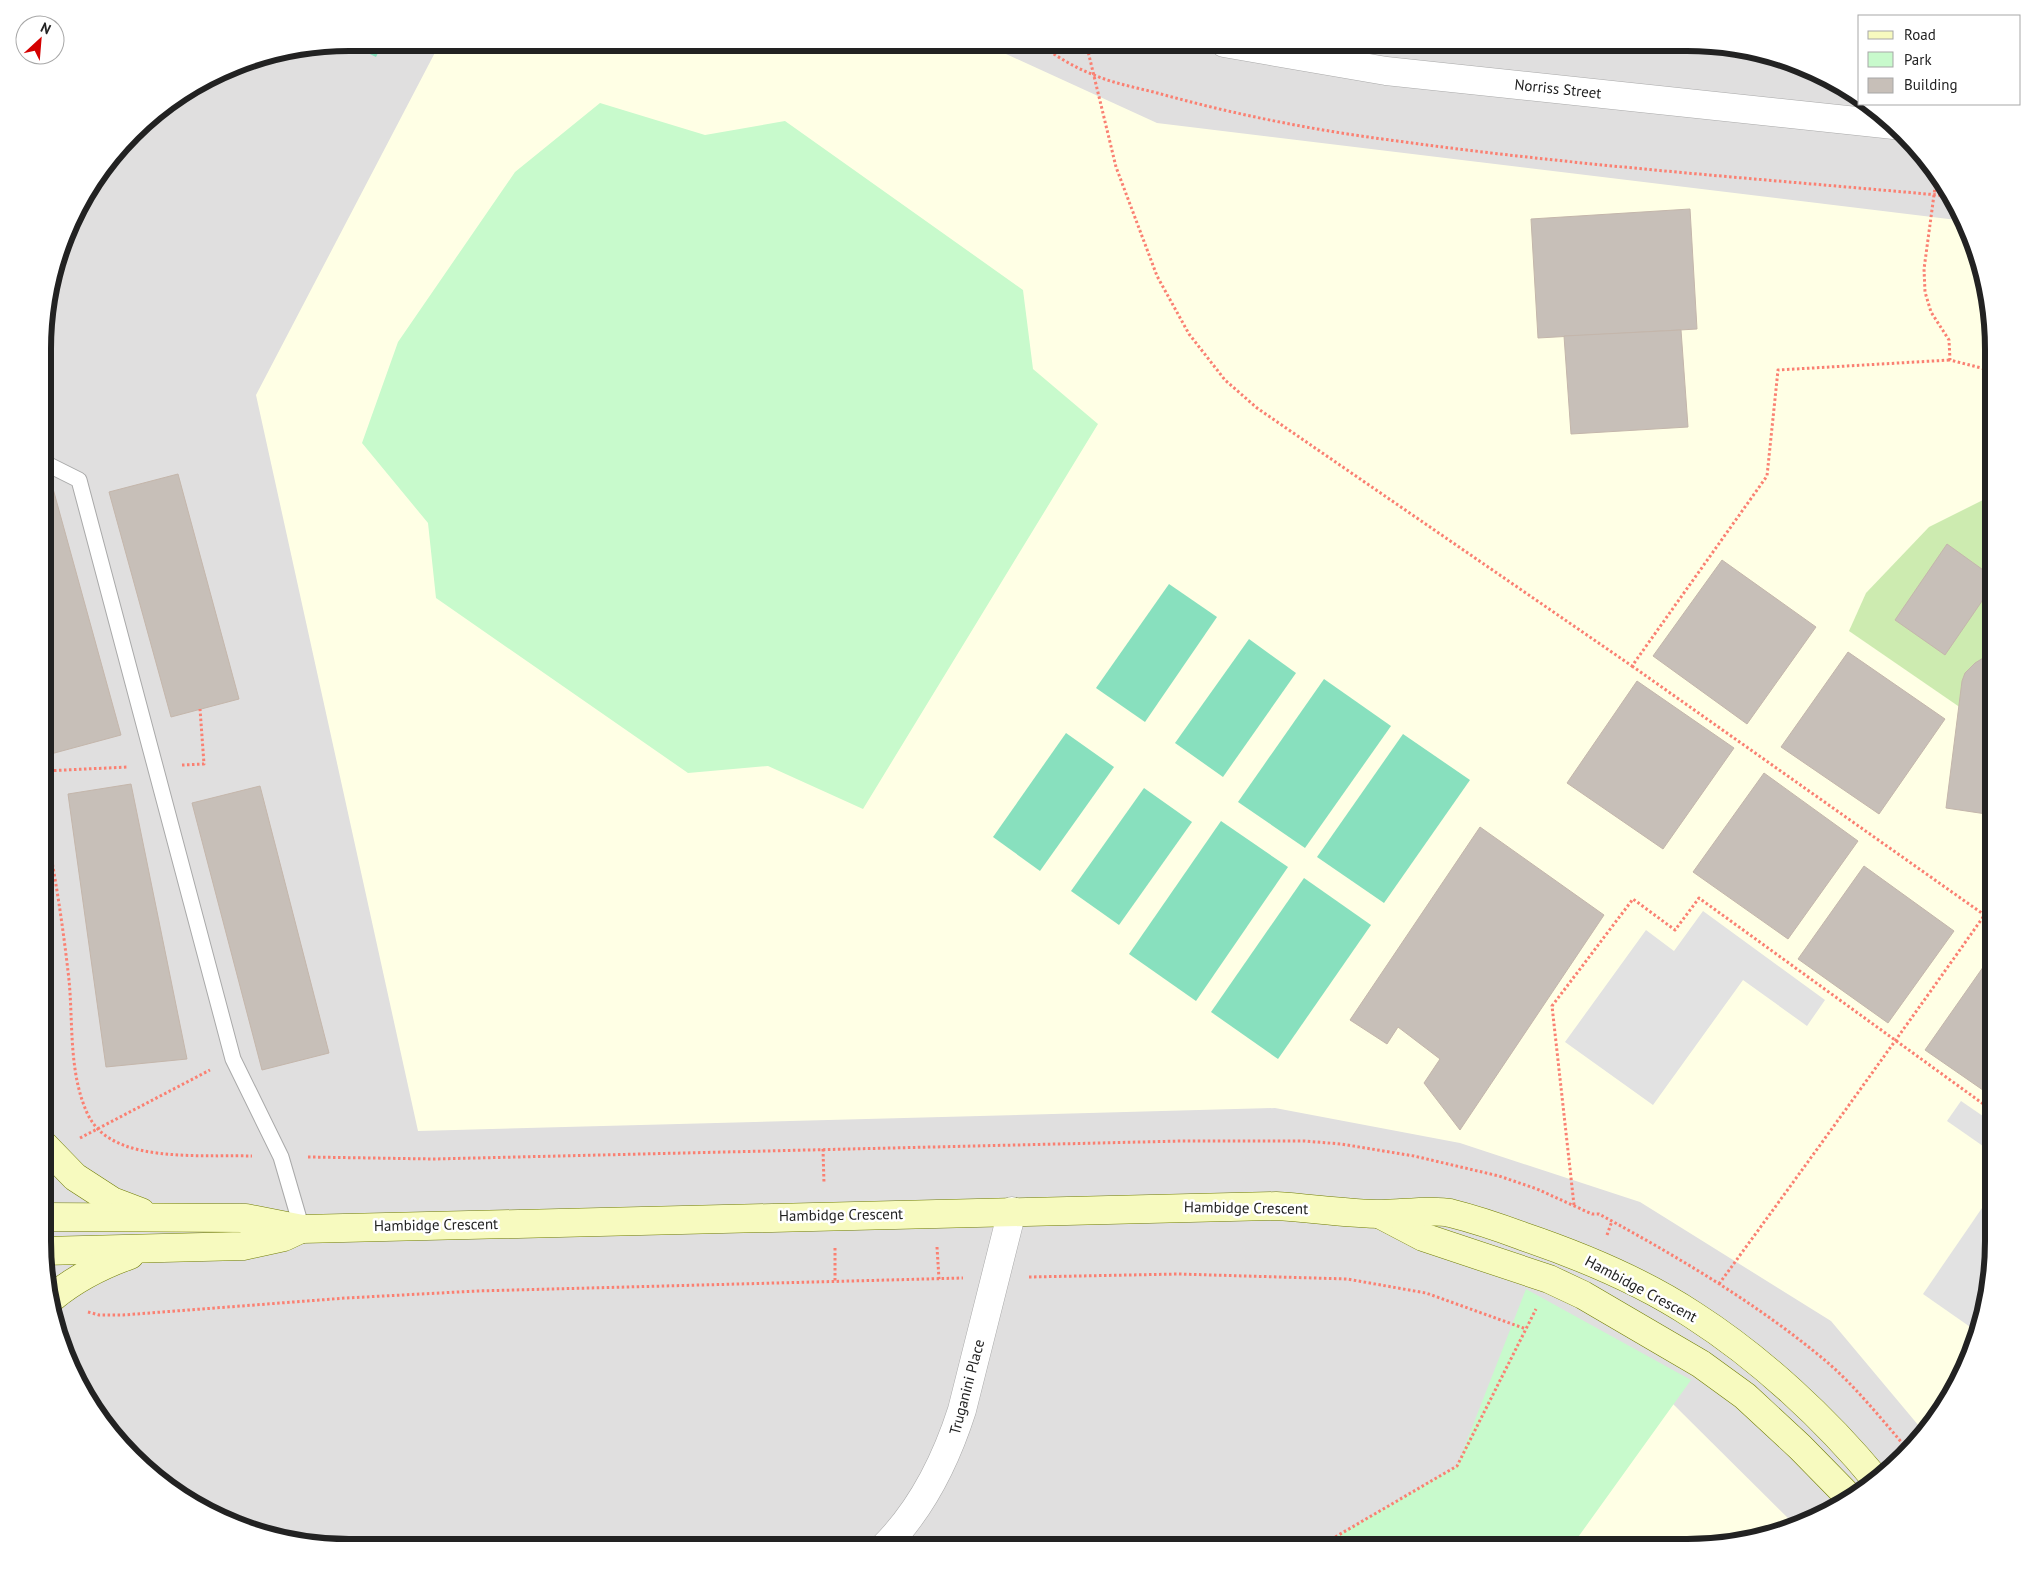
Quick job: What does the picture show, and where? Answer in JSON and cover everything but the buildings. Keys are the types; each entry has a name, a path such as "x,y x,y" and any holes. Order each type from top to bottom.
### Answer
{"street":[{"name":"Norriss Street","path":"1270,51 1386,71 1881,124"},
{"path":"51,1152 75,1177 112,1201 154,1217"},
{"name":"Hambidge Crescent","path":"51,1217 246,1218 302,1229 1276,1206 1379,1214 1447,1213 1493,1226 1596,1263 1674,1303 1762,1366 1819,1418 1871,1475"},
{"name":"Truganini Place","path":"890,1539 927,1492 953,1439 1012,1211"},
{"name":"Hambidge Crescent","path":"1379,1214 1423,1237 1549,1279 1601,1305 1701,1364 1745,1396 1800,1446 1846,1493"},
{"name":"Hambidge Crescent","path":"51,1251 244,1246 284,1237 302,1229"},
{"path":"56,1294 70,1283 108,1262 148,1248"}],"lane":[{"path":"51,466 79,480 233,1059 281,1156 302,1229"}],"path":[{"path":"1050,51 1093,75 1211,108 1270,121 1351,135 1610,167 1738,176 1942,196"},
{"path":"1088,51 1116,166 1157,276 1190,334 1225,380 1257,408 1632,666 1985,915 1895,1040 1869,1080 1719,1284"},
{"path":"1935,184 1924,269 1925,292 1931,312 1949,340 1950,360"},
{"path":"1632,666 1767,476 1778,370 1950,360 1985,369"},
{"path":"51,858 62,919 76,1074 85,1108 96,1128 111,1140 128,1147 173,1155 434,1159 1182,1141 1304,1141 1341,1144 1414,1156 1499,1176 1537,1189 1605,1218 1736,1294 1828,1363 1858,1392 1904,1446"},
{"path":"1574,1206 1552,1006 1633,899 1675,930 1699,898 1985,1105"},
{"path":"96,1128 233,1059"},
{"path":"816,1184 824,1184 823,1149"},
{"path":"835,1282 835,1247 843,1247"},
{"path":"82,1310 99,1314 123,1315 346,1298 477,1291 1178,1274 1347,1278 1426,1293 1526,1329"},
{"path":"1332,1539 1458,1466 1537,1308"}],"shaded area":[{"path":"349,51 1707,52 1764,61 1819,82 1853,101 1898,138 1935,183 1954,217 1975,272 1984,329 1985,1241 1979,1299 1975,1318 1962,1355 1935,1407 1898,1452 1853,1489 1819,1508 1764,1529 1707,1538 349,1539 291,1533 272,1529 235,1516 183,1489 138,1452 101,1407 82,1373 61,1318 52,1261 51,349 54,310 61,272 82,217 101,183 138,138 183,101 217,82 272,61 310,54"},
{"path":"436,51 1000,51 1157,123 1955,220 1975,272 1982,310 1985,349 1985,1241 1982,1280 1975,1318 1954,1373 1935,1407 1919,1427 1831,1321 1640,1202 1460,1143 1275,1108 418,1131 256,395"},
{"path":"1703,911 1825,1000 1807,1026 1743,980 1653,1105 1565,1042 1646,930 1674,951"},
{"path":"1961,1101 1985,1118 1985,1147 1947,1121"},
{"path":"1985,1204 1982,1280 1972,1328 1923,1294"},
{"path":"1670,1401 1790,1520 1764,1529 1707,1538 1573,1539"}],"green space":[{"path":"364,51 379,51 376,57"},
{"path":"600,103 705,135 785,121 1023,290 1033,369 1098,424 863,809 768,766 688,773 436,598 428,523 362,443 398,342 515,172"},
{"path":"1985,499 1985,724 1849,631 1866,593 1929,527"},
{"path":"1169,584 1217,617 1145,722 1096,688"},
{"path":"1249,639 1296,673 1223,777 1175,743"},
{"path":"1324,679 1391,726 1305,848 1238,802"},
{"path":"1066,733 1114,767 1040,871 993,837"},
{"path":"1403,734 1470,780 1384,903 1317,857"},
{"path":"1144,788 1192,822 1119,925 1071,891"},
{"path":"1221,821 1288,867 1196,1001 1129,954"},
{"path":"1304,878 1371,925 1278,1059 1211,1012"},
{"path":"1526,1289 1691,1380 1577,1539 1332,1539 1457,1466"}]}
